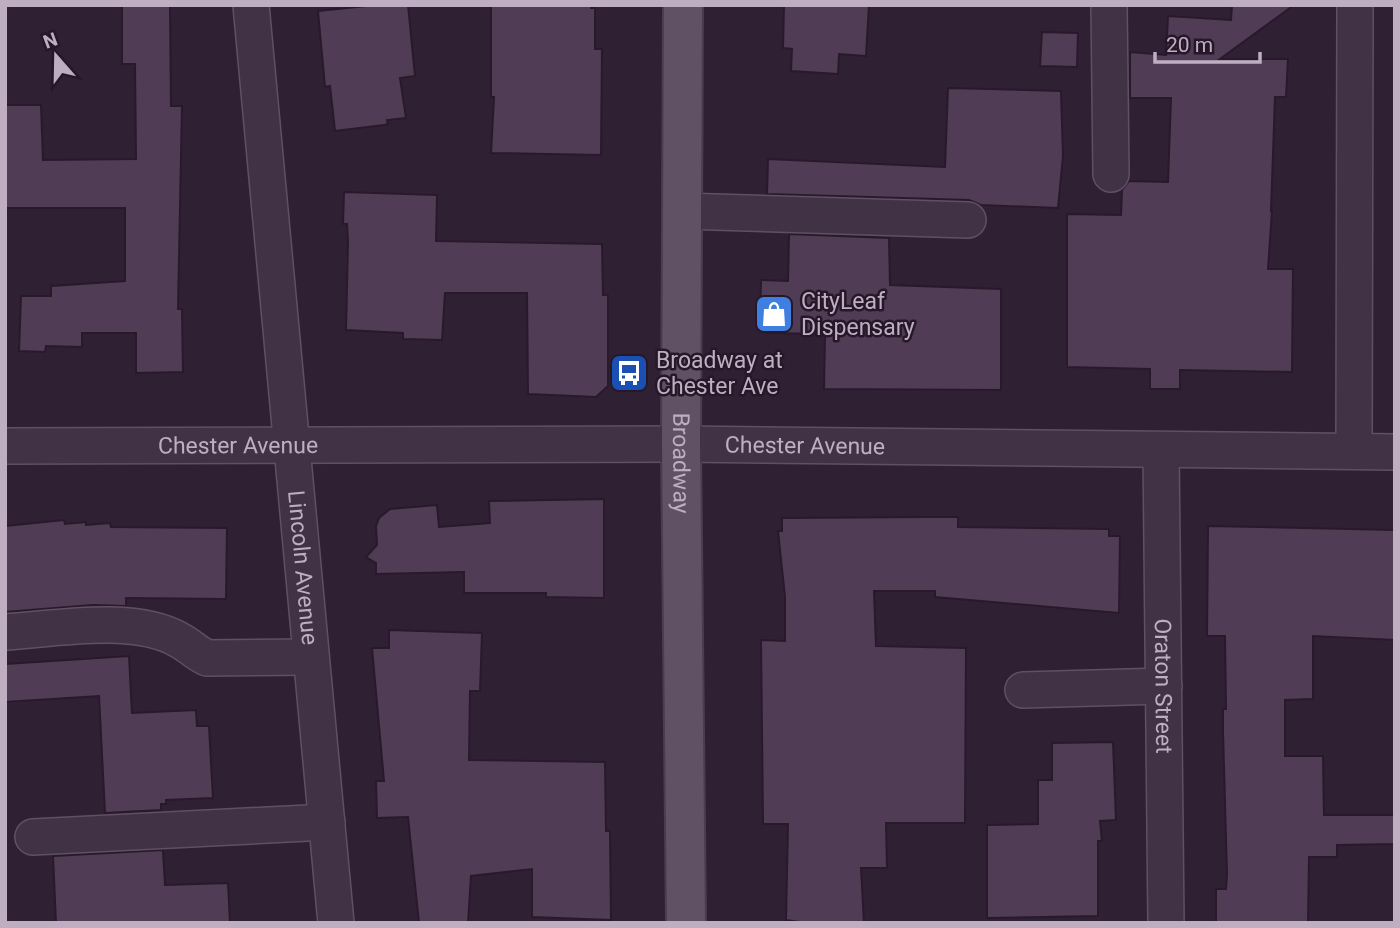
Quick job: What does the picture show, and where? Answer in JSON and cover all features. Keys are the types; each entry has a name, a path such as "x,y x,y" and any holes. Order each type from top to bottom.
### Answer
{"main road":[{"name":"Broadway","path":"683,5 681,444 686,923"}],"street":[{"name":"Lincoln Avenue","path":"251,5 336,923"},
{"path":"1109,5 1111,174"},
{"path":"1354,451 1355,5"},
{"path":"682,211 968,220"},
{"name":"Chester Avenue","path":"5,446 681,444 1395,452"},
{"name":"Oraton Street","path":"1161,450 1166,923"},
{"path":"5,632 108,625 136,626 179,639 194,652 207,658 311,657"},
{"path":"1023,690 1164,685"},
{"path":"33,837 327,822"}],"building":[{"path":"122,5 170,5 171,106 182,106 178,309 182,309 183,372 136,373 136,333 82,333 82,347 46,346 45,352 19,351 21,296 51,296 51,286 125,281 125,208 5,208 5,105 41,105 43,160 136,159 135,64 122,64"},
{"path":"376,5 408,5 415,76 400,78 406,118 387,120 388,124 384,125 335,131 330,86 325,87 318,11"},
{"path":"491,5 591,5 591,8 595,8 595,49 602,49 601,155 491,153 494,97 491,97"},
{"path":"784,5 869,5 866,56 839,54 838,74 791,71 792,49 783,48"},
{"path":"1232,5 1294,5 1220,59 1288,59 1286,97 1275,97 1268,269 1293,269 1292,372 1180,370 1180,389 1150,389 1150,369 1067,367 1067,214 1121,215 1122,190 1129,181 1168,182 1171,98 1130,98 1130,52 1166,55 1168,16 1231,20"},
{"path":"1042,32 1078,33 1077,67 1040,66"},
{"path":"948,88 1061,91 1063,156 1058,208 981,205 969,200 767,194 768,159 945,167"},
{"path":"344,192 437,195 436,241 602,244 603,295 608,295 608,386 596,397 528,394 527,293 445,293 442,340 403,339 403,333 346,330 348,241 347,224 343,224"},
{"path":"789,234 889,238 890,285 1001,289 1001,390 824,389 825,334 767,333 760,323 761,280 788,281"},
{"path":"604,499 604,598 546,597 546,593 464,593 464,572 376,574 376,563 366,557 377,545 376,526 379,518 390,509 437,505 439,527 490,523 489,501"},
{"path":"958,517 958,527 1109,529 1109,536 1120,536 1119,613 935,597 935,591 874,591 876,646 966,648 965,823 886,823 887,868 861,868 864,923 806,923 786,920 788,824 763,824 761,640 785,641 785,597 778,531 782,531 782,518"},
{"path":"64,520 65,524 110,523 111,527 227,528 226,599 126,598 126,606 93,605 5,612 5,526"},
{"path":"1208,526 1395,530 1395,640 1313,636 1313,699 1285,700 1285,756 1323,756 1324,815 1395,815 1395,844 1337,845 1337,857 1309,857 1308,923 1216,923 1216,889 1226,889 1227,874 1223,732 1223,709 1226,709 1225,636 1207,636"},
{"path":"389,630 482,633 480,691 470,691 469,760 605,762 606,831 610,831 611,920 532,917 532,869 471,876 468,923 419,923 408,817 377,818 376,781 384,781 372,648 389,648"},
{"path":"129,656 132,713 196,710 197,726 209,726 213,798 166,800 166,804 161,804 161,810 105,813 99,696 5,702 5,664"},
{"path":"1113,742 1116,820 1100,821 1102,841 1098,841 1098,916 987,918 987,825 1038,824 1038,780 1052,780 1052,743"},
{"path":"163,850 165,885 228,883 230,923 56,923 53,856"}],"place":[{"name":"CityLeaf Dispensary","path":"774,314"},
{"name":"Broadway at Chester Ave","path":"629,373"}]}
